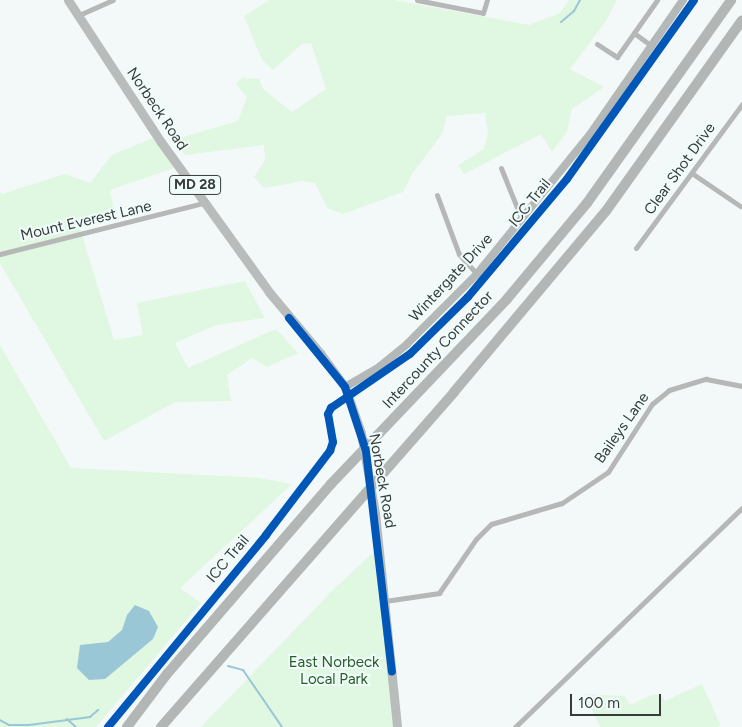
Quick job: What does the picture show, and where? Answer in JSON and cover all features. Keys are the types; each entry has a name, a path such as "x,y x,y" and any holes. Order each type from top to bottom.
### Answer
{"highway":[{"name":"Intercounty Connector","path":"127,727 167,674 331,484 507,299 575,218 731,0"},
{"path":"161,727 454,392 600,219 742,20"}],"main road":[{"name":"Norbeck Road","path":"68,0 161,142 207,202 269,292 320,352 345,387 361,433 375,513 397,727"}],"street":[{"path":"79,15 112,0"},
{"path":"417,0 483,13 487,0"},
{"path":"597,44 617,57 657,0"},
{"name":"Wintergate Drive","path":"345,387 379,367 407,344 477,274 591,133 683,0"},
{"path":"634,34 652,46"},
{"name":"Clear Shot Drive","path":"636,248 693,174 742,104"},
{"path":"501,168 522,220"},
{"path":"693,174 740,206"},
{"path":"437,196 459,254 477,274"},
{"name":"Mount Everest Lane","path":"0,254 207,202"},
{"name":"Baileys Lane","path":"385,601 439,593 476,538 490,524 562,503 608,472 652,404 669,390 706,379 742,386"},
{"path":"515,727 742,508"}],"green space":[{"path":"270,0 394,0 529,25 560,13 569,0 617,0 606,21 570,69 604,87 572,109 567,132 552,152 541,134 464,174 458,165 484,149 488,134 485,113 447,116 442,134 412,174 403,192 343,214 327,208 315,183 303,181 264,188 254,177 265,160 264,145 185,155 173,140 238,121 247,97 236,84 242,78 259,79 263,89 292,112 326,89 311,43 302,44 273,70 262,60 244,16"},
{"path":"153,138 174,168 110,190 116,220 80,228 114,340 143,335 137,303 245,281 265,318 216,325 175,343 188,368 276,329 298,353 267,367 252,358 227,375 231,401 175,402 104,441 0,263 0,192 2,194 65,174 90,183 112,155"},
{"path":"0,345 71,468 259,478 292,484 180,588 201,603 96,727 0,727"},
{"name":"East Norbeck Local Park","path":"377,549 397,727 201,727 334,589"},
{"path":"702,684 721,726 600,727 584,694 625,696 630,705 651,695 661,695 665,701"}],"water":[{"path":"135,605 149,611 158,627 153,639 105,679 89,680 77,668 80,645 108,642 122,630 127,615"}],"waterway":[{"path":"561,22 574,11 580,0"},
{"path":"228,666 243,670 282,727"},
{"path":"0,720 9,725 29,725 90,717 98,710"},
{"path":"67,719 76,727"}],"cycle path":[{"name":"ICC Trail","path":"108,727 266,535 330,451 333,442 328,414 331,408 410,354 468,297 567,179 694,0"},
{"path":"289,318 345,387 366,451 392,671"}]}
